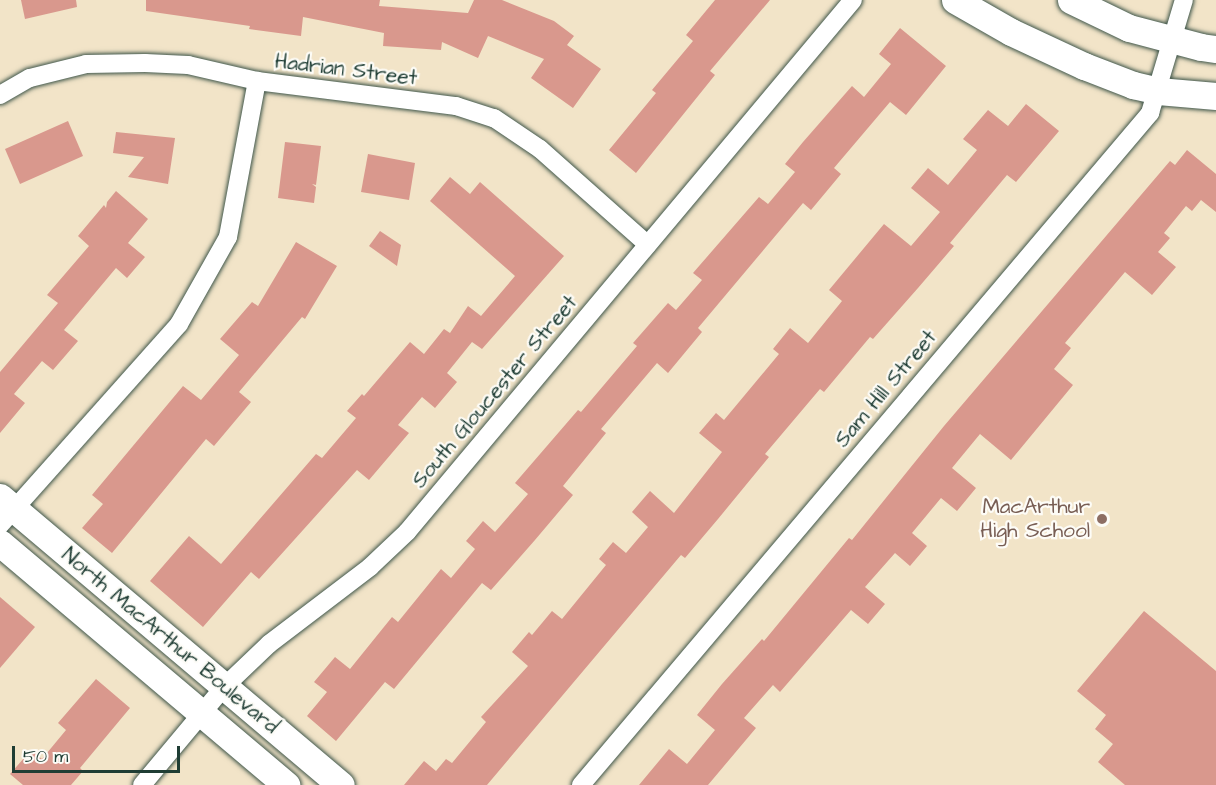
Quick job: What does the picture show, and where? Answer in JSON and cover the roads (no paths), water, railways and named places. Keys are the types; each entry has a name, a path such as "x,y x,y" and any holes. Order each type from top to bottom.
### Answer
{"main road":[{"path":"955,0 1011,32 1084,66 1158,91 1216,96"},
{"path":"1071,0 1130,28 1216,49"},
{"name":"North MacArthur Boulevard","path":"4,510 224,687 341,785"},
{"name":"North MacArthur Boulevard","path":"0,543 286,785"}],"street":[{"name":"South Gloucester Street","path":"142,785 224,687 269,644 370,567 407,532 853,0"},
{"name":"Sam Hill Street","path":"581,785 1150,113 1158,91 1170,39 1184,0"},
{"name":"Hadrian Street","path":"0,95 30,78 86,64 188,65 257,81 456,106 494,118 540,149 648,245"},
{"path":"4,510 179,324 228,237 257,81"}],"place":[{"name":"MacArthur High School","path":"1102,519"}]}
